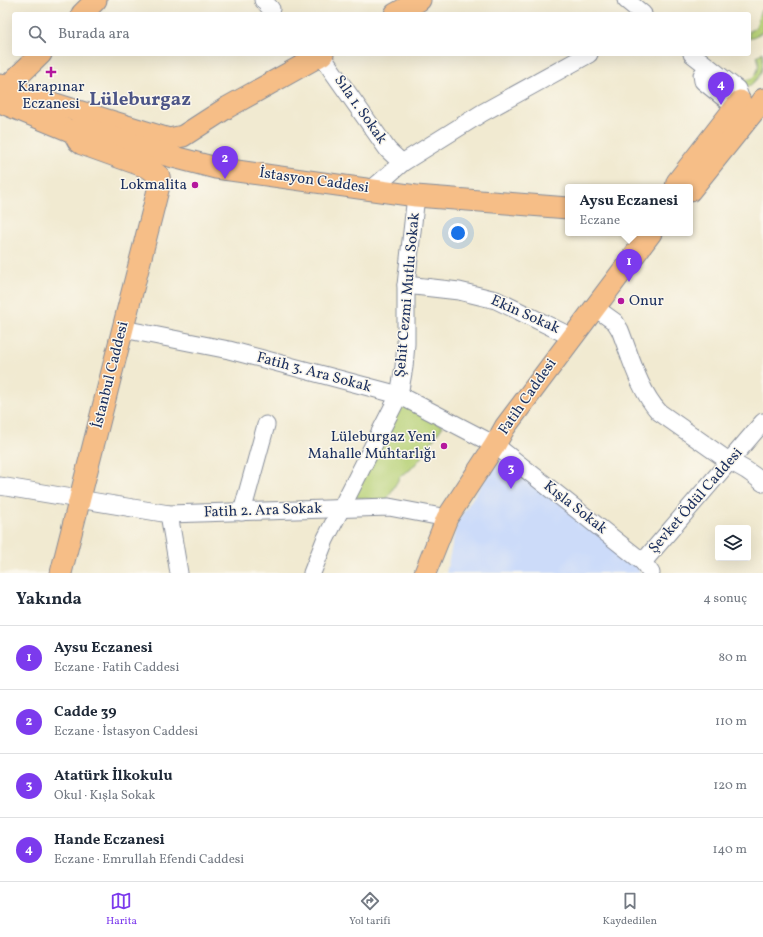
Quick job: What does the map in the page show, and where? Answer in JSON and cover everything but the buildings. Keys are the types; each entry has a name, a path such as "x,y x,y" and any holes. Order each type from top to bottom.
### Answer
{"main road":[{"path":"84,12 96,0"},
{"path":"399,12 420,0"},
{"path":"39,56 2,93 167,147 228,107 320,56"},
{"name":"İstasyon Caddesi","path":"2,93 73,132 80,127 167,147 216,168 416,196 565,208"},
{"path":"677,184 755,107"},
{"path":"693,187 755,107"},
{"path":"73,132 78,141 82,144 150,168 158,176"},
{"name":"İstanbul Caddesi","path":"61,573 159,187 158,176"},
{"name":"Fatih Caddesi","path":"425,573 447,518 495,445 505,427 649,236"}],"street":[{"path":"626,0 641,12"},
{"name":"Sıla 1. Sokak","path":"323,56 388,150 402,163"},
{"path":"371,190 402,163 482,113 585,56"},
{"path":"694,56 737,89 740,97 755,107"},
{"name":"İstanbul Caddesi","path":"158,176 167,147"},
{"name":"Şehit Cezmi Mutlu Sokak","path":"312,573 325,540 399,395 406,344 406,285 416,196"},
{"name":"Ekin Sokak","path":"406,285 459,291 496,300 572,337"},
{"path":"594,307 615,322 620,330 644,392 651,404 730,462 740,466 756,476 763,483"},
{"name":"Fatih 3. Ara Sokak","path":"123,329 229,350 399,395 495,445"},
{"name":"Şevket Ödül Caddesi","path":"647,568 763,422"},
{"path":"242,512 266,425"},
{"name":"Kışla Sokak","path":"495,445 647,568"},
{"name":"Fatih 2. Ara Sokak","path":"0,486 169,514 389,507 447,518"},
{"path":"169,514 179,573"}],"shaded area":[{"path":"500,456 630,557 641,573 446,573 457,522"}],"green space":[{"path":"763,8 763,32 751,38 751,30 756,26"},
{"path":"763,52 761,72 757,79 748,87 735,75 740,79 746,80 754,76 758,68 757,56"},
{"path":"399,404 443,426 420,459 410,470 401,475 386,501 353,497"}],"place":[{"name":"Karapınar Eczanesi","path":"51,72"},
{"name":"Hande Eczanesi","path":"721,105"},
{"name":"Cadde 39","path":"225,179"},
{"name":"Lokmalita","path":"195,185"},
{"name":"Aysu Eczanesi","path":"629,282"},
{"name":"Onur","path":"621,301"},
{"name":"Lüleburgaz Yeni Mahalle Muhtarlığı","path":"444,446"},
{"name":"Atatürk İlkokulu","path":"511,489"}],"district":[{"name":"Lüleburgaz","path":"140,100"}]}
